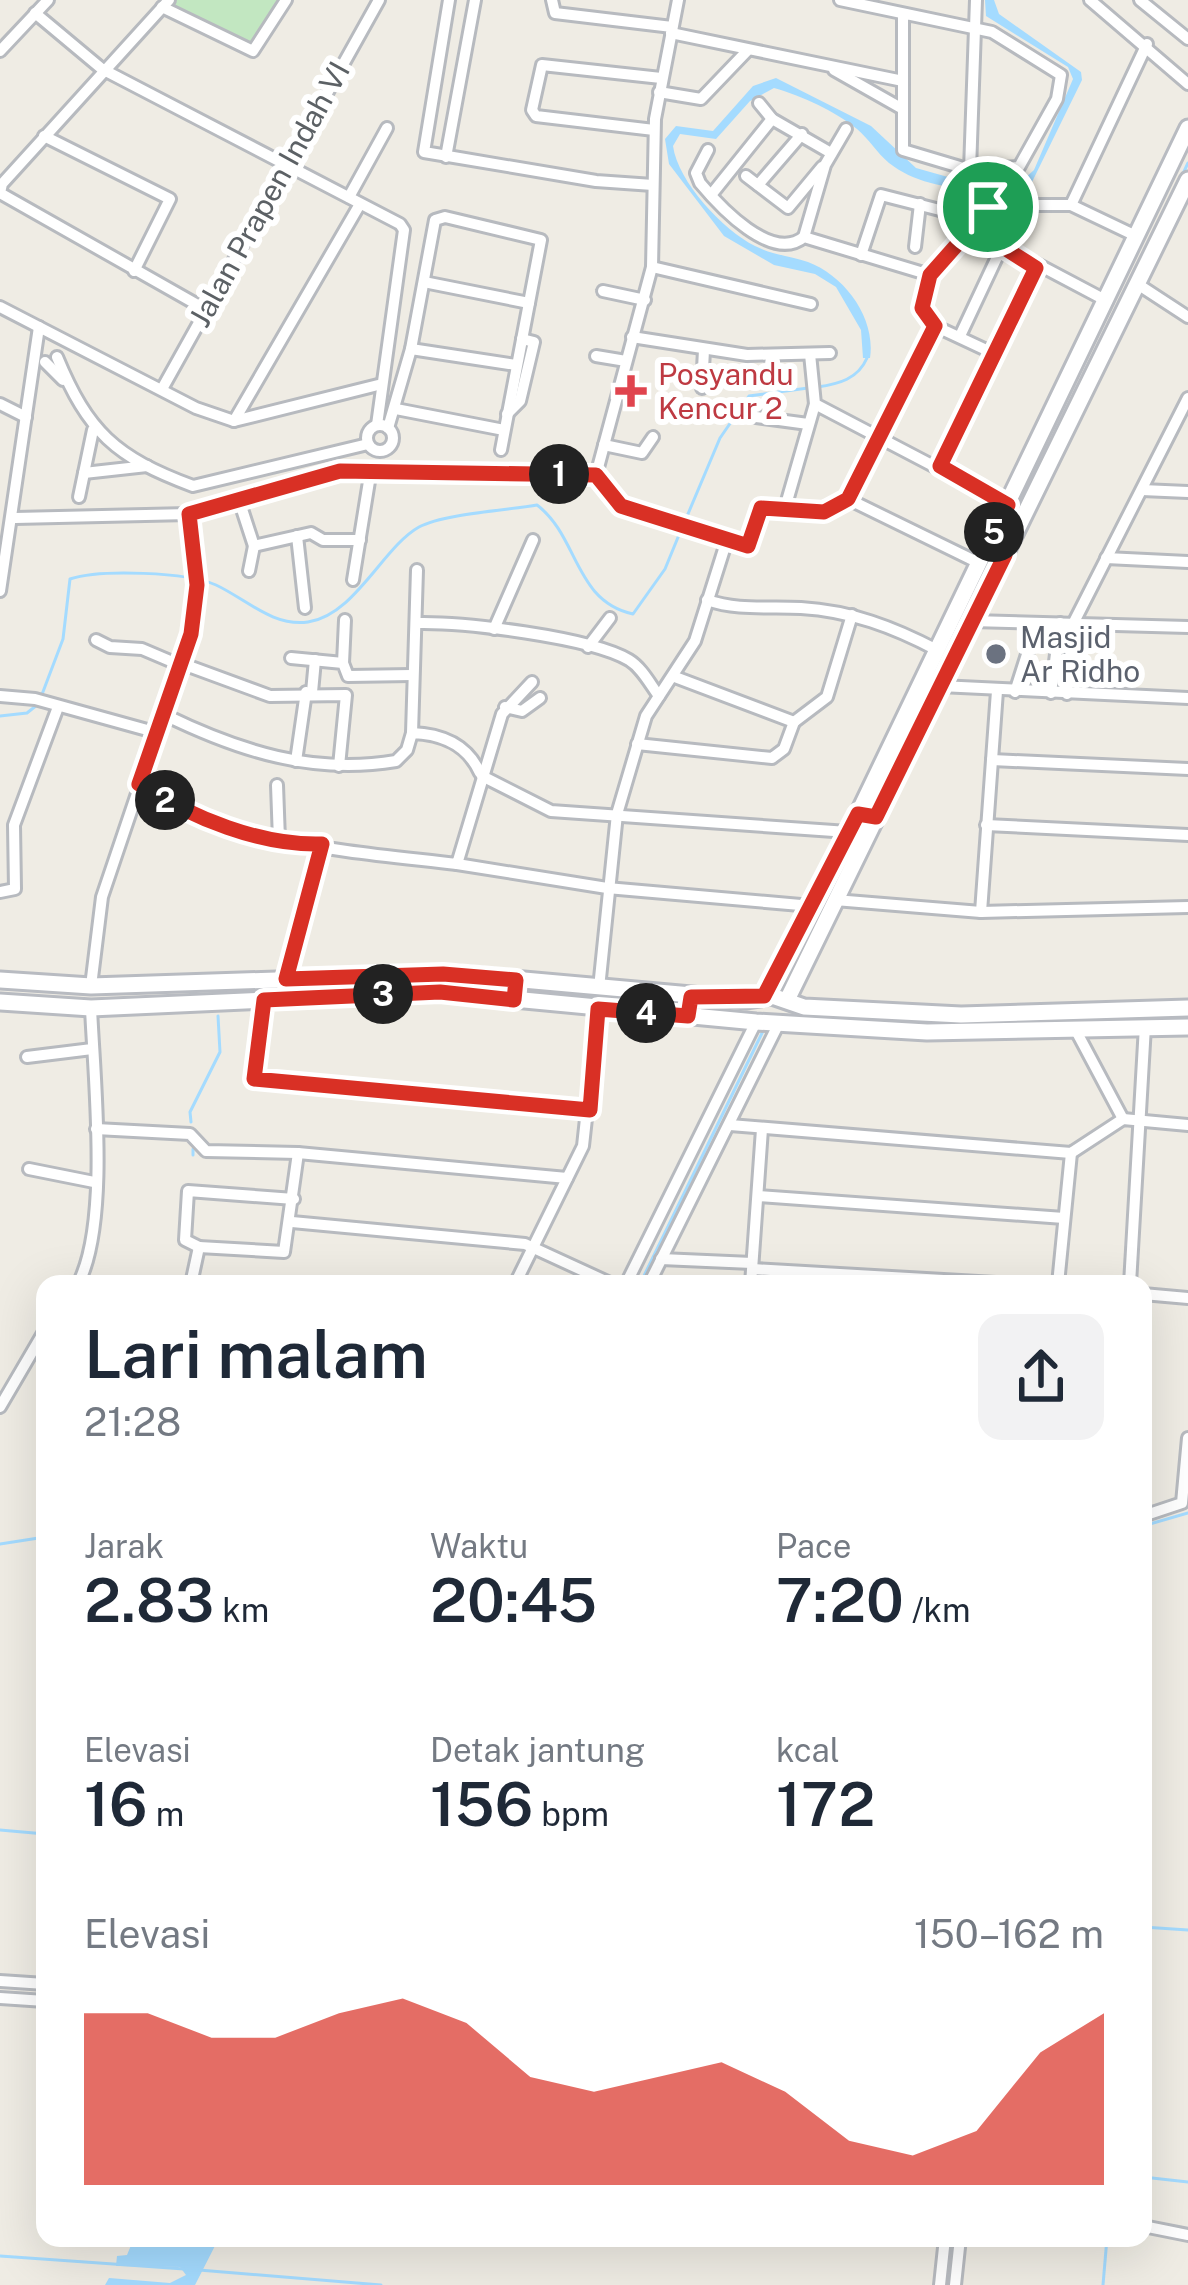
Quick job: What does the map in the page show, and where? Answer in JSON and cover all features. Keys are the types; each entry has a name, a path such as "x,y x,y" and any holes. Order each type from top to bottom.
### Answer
{"main road":[{"path":"777,997 812,906 848,832 867,815 973,621 1008,505 1188,128"},
{"path":"777,997 835,900 937,650 1139,285 1188,180"},
{"path":"0,980 91,986 443,974 691,997 777,997 804,1007 928,1013 1188,1008"},
{"path":"514,1000 516,980"},
{"path":"0,1002 91,1008 440,992 768,1023 927,1032 1188,1027"},
{"path":"688,1016 691,997"},
{"path":"927,1032 928,1013"}],"street":[{"path":"0,51 47,0"},
{"path":"203,308 0,194 2,184 165,4 255,51 286,0"},
{"name":"Jalan Prapen Indah VI","path":"162,389 203,308 379,0"},
{"path":"449,0 421,148 446,157 652,185"},
{"path":"446,157 475,0"},
{"path":"552,0 555,13 671,30 747,51 903,81"},
{"path":"596,475 652,266 654,130 678,0"},
{"path":"840,0 970,27 1002,37 1052,67 1063,80 1019,167 970,170 906,153 901,108 903,14"},
{"path":"970,170 970,27 976,0"},
{"path":"1090,0 1148,44 1188,84"},
{"path":"1140,0 1188,39"},
{"path":"35,13 102,69 404,230 378,385 382,426 393,438 388,448 377,451 368,445 197,486 148,465 93,430 46,360 39,328"},
{"path":"1071,205 1148,44"},
{"path":"659,92 701,99 747,51"},
{"path":"654,130 536,116 532,110 542,64 662,78"},
{"path":"831,68 901,108"},
{"path":"759,103 772,119 802,134 828,159"},
{"path":"711,195 772,119"},
{"path":"234,421 355,200 387,128"},
{"path":"746,176 788,208 846,130"},
{"path":"758,185 802,134"},
{"path":"44,136 170,199 134,271"},
{"path":"708,149 696,173 711,195 768,242 788,245 804,237 930,275"},
{"path":"804,237 828,159"},
{"path":"861,255 881,195 979,220"},
{"path":"914,247 920,204"},
{"path":"997,355 935,326 922,308 930,275 993,204 1071,205 1136,236"},
{"path":"960,336 1021,206"},
{"path":"368,445 369,430 382,426 396,409 435,220 445,217 539,236 501,450"},
{"path":"1003,247 1107,301"},
{"path":"652,266 811,304"},
{"path":"940,466 1036,268"},
{"path":"424,282 529,303"},
{"path":"1139,285 1188,317"},
{"path":"603,292 645,299"},
{"path":"0,307 234,421 378,385"},
{"path":"15,518 189,514 340,471 596,475 621,506 669,519 726,543 748,546 756,512 785,508 824,512 848,499 935,326"},
{"path":"632,338 704,350 830,353"},
{"path":"0,591 15,518 26,416 46,360 62,339"},
{"path":"507,414 520,401 534,342 522,339"},
{"path":"411,349 516,365"},
{"path":"701,388 704,350"},
{"path":"785,508 816,400 810,354"},
{"path":"596,356 626,361"},
{"path":"1051,693 1067,624 1188,398"},
{"path":"816,400 1008,505"},
{"path":"0,404 26,416"},
{"path":"396,409 504,430"},
{"path":"755,417 808,424"},
{"path":"1172,428 1188,429"},
{"path":"79,497 93,430"},
{"path":"604,446 642,453 653,437"},
{"path":"84,473 148,465"},
{"path":"353,580 371,470"},
{"path":"1142,490 1188,492"},
{"path":"848,499 992,553"},
{"path":"238,500 254,546 248,571"},
{"path":"91,986 102,897 182,665 197,585 189,514"},
{"path":"254,546 297,536 360,540"},
{"path":"297,536 305,608"},
{"path":"494,629 533,540"},
{"path":"599,988 616,814 637,744 659,696 675,677 726,543"},
{"path":"1106,558 1188,562"},
{"path":"165,716 242,749 296,761 339,766 396,761 407,750 412,733 417,570"},
{"path":"707,600 744,608 852,615 890,626 937,650"},
{"path":"637,744 772,758 784,749 794,722 826,697 852,615"},
{"path":"589,647 610,618"},
{"path":"344,620 348,676 412,675"},
{"path":"973,621 1188,627"},
{"path":"1015,692 1036,622"},
{"path":"417,623 494,629 589,647 628,660 659,696"},
{"path":"1067,624 1067,694"},
{"path":"96,640 110,647 142,649 253,692 347,696 339,766"},
{"path":"291,658 344,662"},
{"path":"296,761 315,660"},
{"path":"675,677 794,722"},
{"path":"457,864 505,707 532,682"},
{"path":"940,686 1188,698"},
{"path":"981,913 998,691"},
{"path":"0,696 46,702 158,733"},
{"path":"505,707 522,711 540,698"},
{"path":"5,892 16,883 14,825 46,702"},
{"path":"412,733 460,746 482,776 551,812 848,832"},
{"path":"992,760 1188,770"},
{"path":"139,784 174,805 278,840 607,888 812,906"},
{"path":"277,785 278,840"},
{"path":"0,824 14,825"},
{"path":"986,825 1188,835"},
{"path":"286,979 322,844"},
{"path":"835,900 981,913 1188,907"},
{"path":"264,1000 256,1080 590,1110"},
{"path":"81,1275 88,1259 96,1129 91,1008"},
{"path":"520,1275 583,1147 598,1009"},
{"path":"634,1275 658,1248 730,1125 768,1023"},
{"path":"652,1275 658,1248 768,1023"},
{"path":"1131,1275 1145,1026"},
{"path":"1073,1027 1124,1119"},
{"path":"27,1058 92,1049"},
{"path":"730,1125 1071,1153 1124,1119 1188,1125"},
{"path":"96,1129 190,1134 203,1150 298,1153 567,1178"},
{"path":"752,1275 763,1129"},
{"path":"294,1199 188,1191 185,1240 280,1255 292,1222 294,1199 298,1153"},
{"path":"1059,1275 1071,1153"},
{"path":"29,1169 94,1182"},
{"path":"758,1196 1064,1218"},
{"path":"292,1222 535,1247 593,1275"},
{"path":"193,1275 200,1246"},
{"path":"658,1248 753,1266 883,1275"},
{"path":"1152,1295 1188,1298"},
{"path":"0,1407 36,1345"},
{"path":"1152,1513 1185,1503 1188,1438"},
{"path":"0,1981 36,1983"},
{"path":"0,1998 36,2000"},
{"path":"1152,2228 1188,2235"},
{"path":"940,2285 944,2247"},
{"path":"955,2285 959,2247"}],"green space":[{"path":"176,0 280,0 253,47 171,5"}],"water":[{"path":"985,0 994,0 999,14 1081,72 1082,80 1032,182 977,189 921,180 889,163 839,116 774,88 750,101 716,139 680,134 673,146 683,175 729,229 762,249 822,269 845,288 868,328 870,358 863,358 861,330 836,287 815,274 774,265 724,236 669,164 665,139 676,126 713,131 753,86 776,78 871,126 916,168 962,181 1024,179 1034,170 1073,79 1068,67 986,16"},
{"path":"130,2247 214,2247 195,2285 105,2285 109,2278 170,2283 186,2275 180,2267 116,2266 117,2256 127,2255"}],"waterway":[{"path":"1181,178 1188,163"},
{"path":"799,959 1163,213"},
{"path":"817,387 847,379 867,358"},
{"path":"685,521 720,438 749,396 808,388"},
{"path":"41,697 63,639 70,579 122,573 185,577 216,585 271,616 308,622 340,607 419,527 537,505 551,518 599,596 633,614 665,569 681,530"},
{"path":"0,716 27,713 37,705"},
{"path":"191,1122 190,1112 220,1052 218,1016"},
{"path":"644,1275 765,1027"},
{"path":"193,1149 193,1155"},
{"path":"1152,1523 1188,1513"},
{"path":"0,1544 36,1538"},
{"path":"0,1830 36,1833"},
{"path":"1152,1928 1188,1930"},
{"path":"1152,2178 1188,2182"},
{"path":"1103,2285 1106,2247"},
{"path":"0,2256 184,2269"},
{"path":"199,2270 381,2285"}],"place":[{"name":"Posyandu Kencur 2","path":"631,391"},
{"name":"Masjid Ar Ridho","path":"996,654"}],"route":[{"path":"1021,206 1003,247 1036,268 940,466 1008,505 987,547 1005,555 876,817 858,814 764,996 747,1000 691,997 688,1016 598,1009 590,1110 254,1079 264,1000 455,992 514,1000 516,980 443,974 286,979 322,844 286,844 234,828 163,800 139,784 191,634 197,585 189,514 340,471 596,475 621,506 748,546 761,508 824,512 848,499 935,326 923,316 922,308 930,275 988,207 1021,206"}]}
